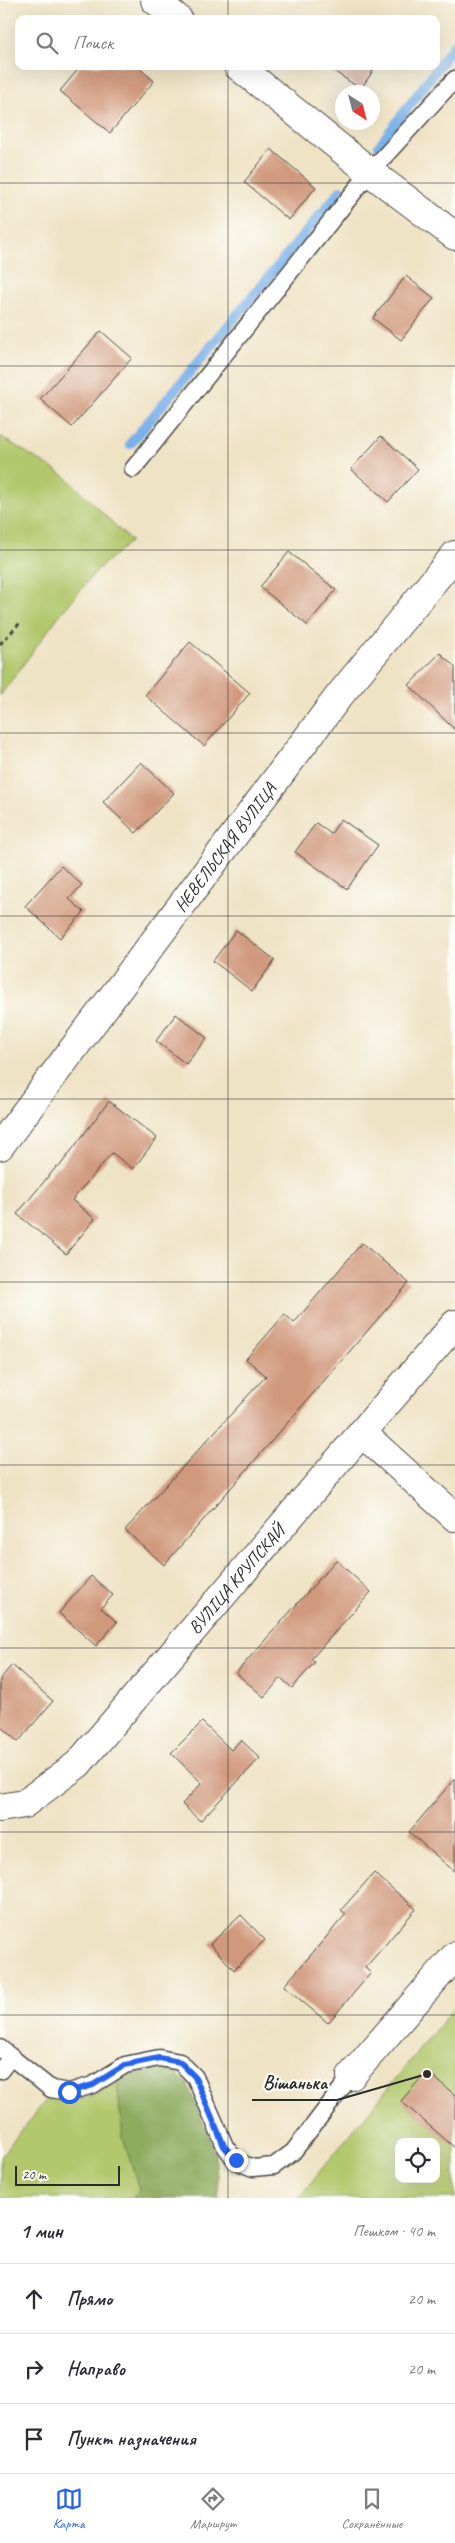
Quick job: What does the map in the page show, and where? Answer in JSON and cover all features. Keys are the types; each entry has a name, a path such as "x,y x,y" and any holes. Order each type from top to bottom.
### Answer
{"street":[{"path":"155,0 173,15"},
{"path":"243,70 370,172 455,236"},
{"name":"НЕВЕЛЬСКАЯ ВУЛІЦА","path":"0,1146 339,696 455,554"},
{"name":"ВУЛІЦА КРУПСКАЙ","path":"0,1808 24,1804 78,1764 455,1324"},
{"path":"362,1433 455,1517"},
{"path":"351,2076 455,1956"}],"lane":[{"path":"133,469 370,172 455,79"},
{"path":"0,2071 5,2053 51,2089 69,2092 93,2085 125,2065 159,2058 180,2062 195,2077 224,2146 236,2160 253,2168 274,2166 292,2152 351,2076"}],"path":[{"path":"0,644 21,622"}],"green space":[{"path":"0,436 66,477 131,541 98,569 58,617 0,696"},
{"path":"455,2006 455,2198 298,2198"},
{"path":"159,2069 175,2072 187,2083 215,2152 219,2198 133,2198 139,2189 123,2137 117,2082 129,2075"},
{"path":"117,2082 123,2137 139,2189 133,2198 0,2198 0,2157 47,2099 76,2100 92,2096"}],"building":[{"path":"78,70 142,70 154,81 110,133 60,91"},
{"path":"332,70 373,70 364,85 355,85"},
{"path":"271,149 316,187 289,220 244,182"},
{"path":"406,276 434,298 401,340 373,318"},
{"path":"101,331 132,358 72,427 40,399"},
{"path":"381,436 418,469 388,502 351,469"},
{"path":"289,552 336,590 307,625 260,587"},
{"path":"190,642 250,693 204,746 145,695"},
{"path":"440,653 455,667 455,730 409,685"},
{"path":"141,762 174,793 136,833 103,802"},
{"path":"341,819 378,845 347,889 295,852 316,823 331,834"},
{"path":"61,866 82,885 69,899 84,912 60,938 25,906"},
{"path":"236,930 275,960 252,991 213,961"},
{"path":"176,1014 207,1038 186,1064 156,1041"},
{"path":"109,1101 157,1138 133,1169 112,1153 72,1200 95,1219 66,1254 17,1214 57,1166 59,1167"},
{"path":"362,1243 409,1283 164,1565 125,1530 266,1376 246,1359 285,1314 294,1323"},
{"path":"336,1560 371,1592 311,1659 315,1662 292,1688 281,1678 264,1697 236,1673"},
{"path":"91,1576 113,1595 101,1608 117,1622 96,1646 59,1613"},
{"path":"12,1665 53,1701 18,1742 0,1726 0,1679"},
{"path":"202,1722 231,1750 241,1740 260,1758 200,1821 182,1804 202,1783 171,1753"},
{"path":"455,1778 455,1872 409,1832"},
{"path":"374,1873 416,1909 365,1968 371,1973 328,2023 284,1986 346,1914 341,1910"},
{"path":"241,1915 265,1940 234,1970 210,1944"},
{"path":"427,2071 455,2095 455,2148 401,2101"}],"waterway":[{"path":"440,64 455,44"},
{"path":"379,146 436,70"},
{"path":"130,444 341,190"}],"place":[{"name":"Вішанька","path":"427,2074"}],"route":[{"path":"69,2092 93,2085 125,2065 159,2058 180,2062 195,2077 224,2146 236,2160"}]}
